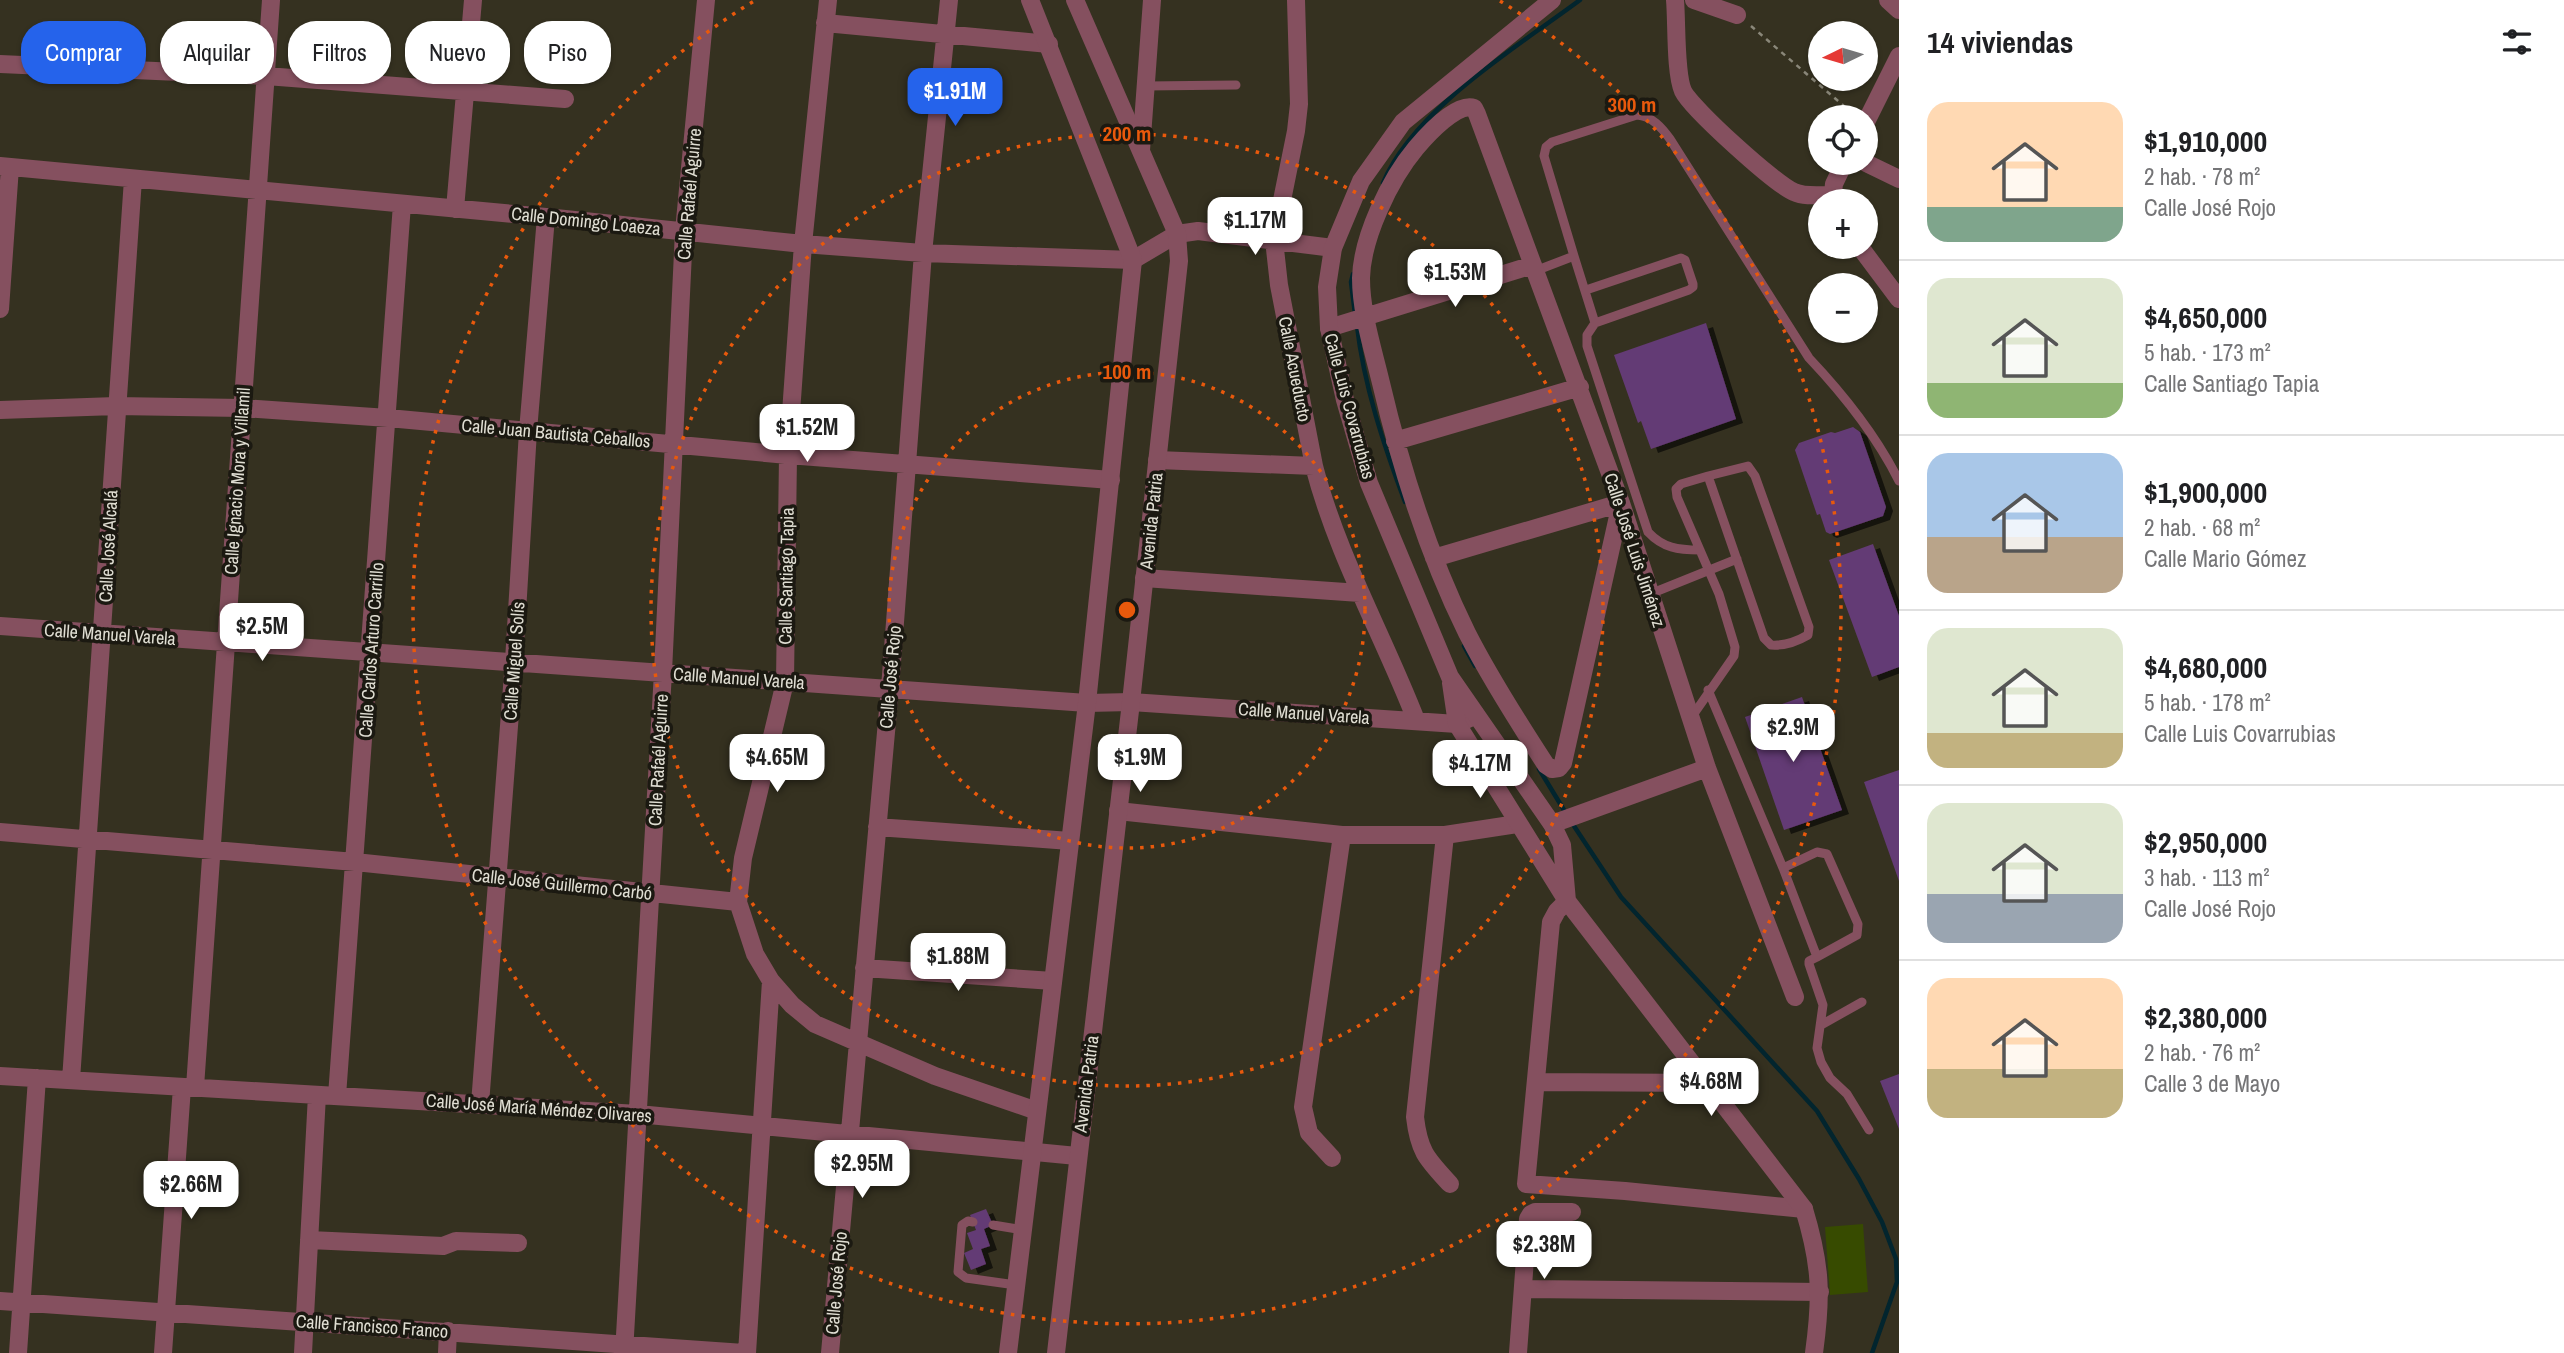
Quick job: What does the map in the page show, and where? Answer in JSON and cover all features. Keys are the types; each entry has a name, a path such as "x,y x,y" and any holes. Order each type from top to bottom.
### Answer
{"street":[{"name":"Calle Ignacio Mora y Villamil","path":"270,21 271,0"},
{"path":"455,209 473,0"},
{"name":"Calle Rafaél Aguirre","path":"625,1348 663,672 684,232 702,0"},
{"name":"Calle Santiago Tapia","path":"738,902 743,858 785,682 788,455 803,244 828,0"},
{"name":"Calle José Rojo","path":"830,1353 890,688 923,253 949,0"},
{"path":"1008,1353 1087,703 1133,260 1030,0"},
{"name":"Avenida Patria","path":"1056,1353 1179,261 1177,234 1075,0"},
{"path":"1141,150 1152,0"},
{"name":"Calle Acueducto","path":"1296,0 1299,104 1274,240 1278,276 1314,466 1332,527 1400,677 1416,720"},
{"name":"Calle Luis Covarrubias","path":"1552,0 1403,122 1361,181 1333,248 1327,287 1349,321 1345,400 1369,484 1450,677 1557,822 1562,845 1566,901"},
{"path":"1675,0 1680,77 1684,92 1733,143 1786,188 1808,195"},
{"path":"1694,0 1737,15"},
{"path":"1888,0 1899,10"},
{"path":"825,23 1049,44"},
{"path":"1874,105 1899,56"},
{"path":"0,64 160,71"},
{"path":"274,77 565,99"},
{"name":"Calle Ignacio Mora y Villamil","path":"163,1353 212,850 265,84"},
{"name":"Calle José Luis Jiménez","path":"1349,321 1368,238 1406,161 1416,148 1457,111 1474,108 1621,503 1707,768 1795,997"},
{"path":"0,309 5,166"},
{"name":"Calle Domingo Loaeza","path":"5,166 803,244 923,253 1133,260"},
{"path":"1878,169 1899,179"},
{"name":"Calle José Alcalá","path":"71,1080 133,179"},
{"name":"Calle Carlos Arturo Carrillo","path":"337,1096 402,204"},
{"name":"Calle Miguel Solís","path":"480,1104 546,217"},
{"path":"1133,260 1177,234 1198,231 1333,248"},
{"path":"1869,259 1899,299"},
{"path":"1434,558 1621,503 1563,763 1559,768 1552,769 1546,765 1468,634 1434,558 1395,441 1349,321 1534,268"},
{"path":"1395,441 1580,387"},
{"name":"Calle Juan Bautista Ceballos","path":"0,410 116,406 242,408 1111,480"},
{"path":"1157,460 1314,466"},
{"path":"1144,578 1360,593"},
{"name":"Calle Manuel Varela","path":"0,626 1087,703 1131,702 1457,723 1476,715"},
{"name":"Calle Luis Covarrubias","path":"1450,677 1457,723 1566,901 1804,1209 1816,1248 1820,1292 1814,1353"},
{"path":"1557,822 1707,768"},
{"path":"1118,811 1342,835 1445,835 1517,824"},
{"path":"877,827 1070,841"},
{"name":"Calle José Guillermo Carbó","path":"0,832 355,862 738,902"},
{"path":"1332,1158 1309,1133 1303,1107 1342,835"},
{"path":"1445,835 1415,1117 1418,1138 1426,1157 1450,1184"},
{"path":"1566,901 1551,922 1526,1185 1625,1191 1804,1209"},
{"path":"738,902 755,954 771,981 792,1005 815,1024 935,1076 1037,1111"},
{"path":"864,968 1053,981"},
{"path":"746,1353 771,981"},
{"name":"Calle José María Méndez Olivares","path":"0,1076 638,1114 1077,1156"},
{"path":"19,1353 37,1078"},
{"path":"1537,1082 1709,1083"},
{"path":"303,1353 317,1095"},
{"path":"1518,1353 1525,1289 1528,1219 1535,1212 1572,1212"},
{"path":"309,1240 443,1246 456,1241 518,1242"},
{"path":"1525,1289 1820,1292"},
{"name":"Calle Francisco Franco","path":"0,1301 448,1331 625,1348 746,1353"},
{"path":"447,1353 448,1331"}],"lane":[{"path":"1146,86 1236,85"},
{"path":"1595,323 1544,156 1546,147 1552,142 1637,116 1646,116 1664,130 1809,358 1836,387 1885,453 1899,481"},
{"path":"1534,268 1574,256"},
{"path":"1586,290 1681,258 1685,260 1693,284 1691,289 1595,323 1587,335 1587,346 1648,532 1657,542 1666,546 1679,550 1700,550"},
{"path":"1691,718 1734,656 1735,647 1710,571 1676,497 1676,489 1681,484 1708,476 1748,466 1755,476 1809,627 1808,635 1781,645 1771,645 1764,638 1708,476"},
{"path":"1650,594 1737,559"},
{"path":"1708,690 1783,868 1817,957"},
{"path":"1783,868 1817,852 1827,854 1858,924 1859,932 1855,937 1809,961 1809,964 1823,1005 1817,1048 1821,1062 1830,1078 1847,1094 1869,1130"},
{"path":"1821,1025 1862,1002"},
{"path":"974,1222 964,1222 962,1225 958,1272 966,1278 1016,1284"},
{"path":"993,1225 1023,1230"}],"path":[{"path":"1737,15 1843,105"}],"green space":[{"path":"1863,1224 1868,1292 1830,1295 1825,1227"}],"building":[{"path":"1706,323 1736,419 1651,449 1641,421 1638,423 1614,355"},
{"path":"1853,427 1860,432 1886,507 1883,516 1830,534 1826,532 1820,514 1817,515 1795,450 1799,443"},
{"path":"1873,544 1899,616 1899,667 1872,677 1829,560"},
{"path":"1802,697 1842,810 1784,830 1745,717"},
{"path":"1899,770 1899,881 1864,782"},
{"path":"1899,1074 1899,1129 1880,1081"},
{"path":"986,1209 993,1225 984,1229 990,1246 981,1249 986,1264 971,1270 964,1253 973,1249 967,1233 976,1230 970,1215"}],"waterway":[{"path":"1383,183 1398,156 1442,105 1498,59 1580,0"},
{"path":"1353,274 1351,282 1355,314"},
{"path":"1357,326 1364,371 1376,416 1405,502"},
{"path":"1464,646 1475,666"},
{"path":"1539,769 1567,815"},
{"path":"1572,823 1621,897 1817,1111 1859,1179 1882,1222 1896,1259 1897,1282 1872,1353"}]}
